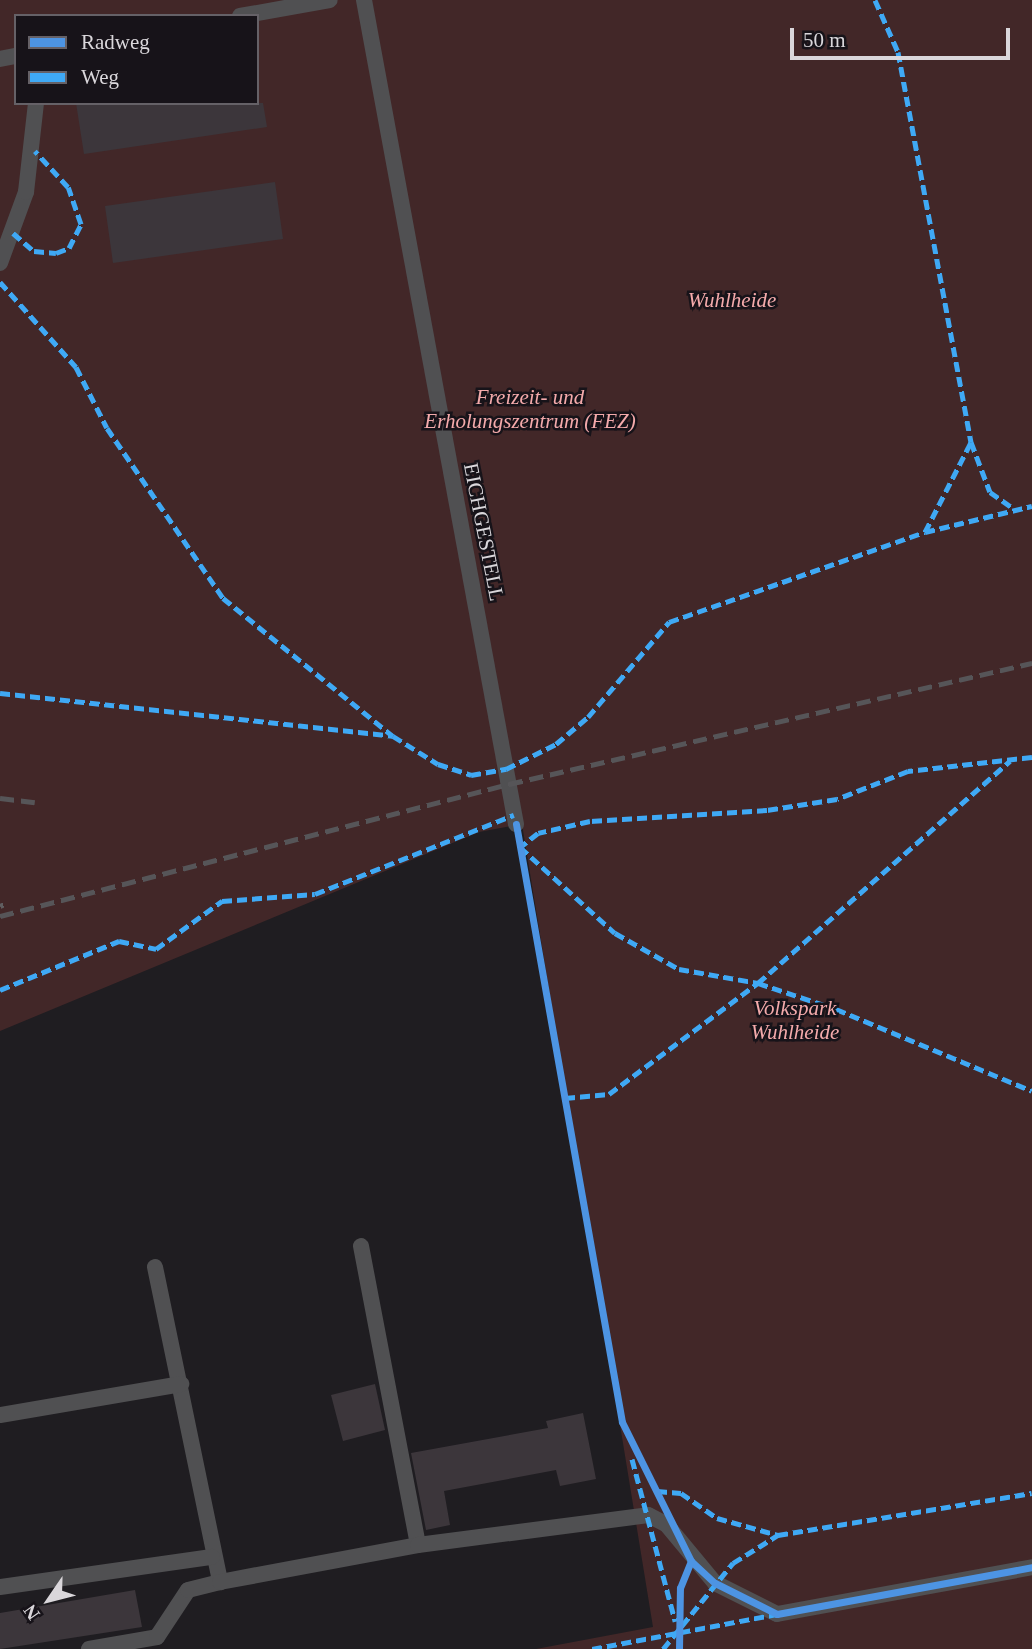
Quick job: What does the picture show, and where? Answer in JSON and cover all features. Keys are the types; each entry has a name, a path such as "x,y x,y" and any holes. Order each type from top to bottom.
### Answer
{"lane":[{"path":"251,14 330,0"},
{"name":"EICHGESTELL","path":"364,0 516,824"},
{"path":"0,263 26,191 36,105"},
{"path":"361,1246 418,1545"},
{"path":"155,1266 181,1384 212,1557 220,1582"},
{"path":"0,1415 181,1384"},
{"path":"89,1649 157,1637 188,1590 220,1582 418,1545 648,1515 666,1524 691,1561 715,1583 777,1614 1032,1567"},
{"path":"0,1587 212,1557"}],"green space":[{"name":"Freizeit- und Erholungszentrum (FEZ)","path":"0,0 1032,0 1032,1649 536,1649 653,1627 522,824 479,832 0,1031"}],"building":[{"path":"263,103 267,127 84,154 76,105"},
{"path":"275,182 283,239 113,263 105,206"},
{"path":"375,1384 385,1430 343,1441 331,1395"},
{"path":"583,1413 596,1479 560,1486 556,1470 444,1491 450,1525 426,1530 411,1453 548,1428 546,1421"},
{"path":"135,1590 142,1627 0,1649 0,1613"}],"railway":[{"path":"0,916 509,784 1032,663"},
{"path":"0,798 35,802"}],"marked path":[{"path":"875,0 898,52 971,442 990,492 1013,508"},
{"path":"13,233 34,251 56,253 69,248 81,224 68,187 35,151"},
{"path":"0,282 76,367 107,428 223,598 393,736 438,764 471,775 506,769 556,744 588,717 669,622 925,532 1032,506"},
{"path":"925,532 971,442"},
{"path":"0,693 393,736"},
{"path":"1032,757 908,771 837,799 767,810 590,821 538,833 520,847 615,933 679,969 758,983 836,1009 1032,1091"},
{"path":"565,1098 609,1094 758,983 1010,761"},
{"path":"0,990 119,941 156,949 222,901 315,894 514,815"},
{"path":"632,1459 675,1621"},
{"path":"657,1491 681,1493 717,1518 778,1535 1032,1493"},
{"path":"663,1649 733,1563 778,1535"},
{"path":"592,1649 777,1614"}],"cycle path":[{"path":"516,824 622,1422 691,1561 715,1583 777,1614 1032,1567"},
{"path":"679,1649 680,1588 691,1561"}],"park label":[{"name":"Wuhlheide","path":"732,300"},
{"name":"Volkspark Wuhlheide","path":"795,1020"}]}
